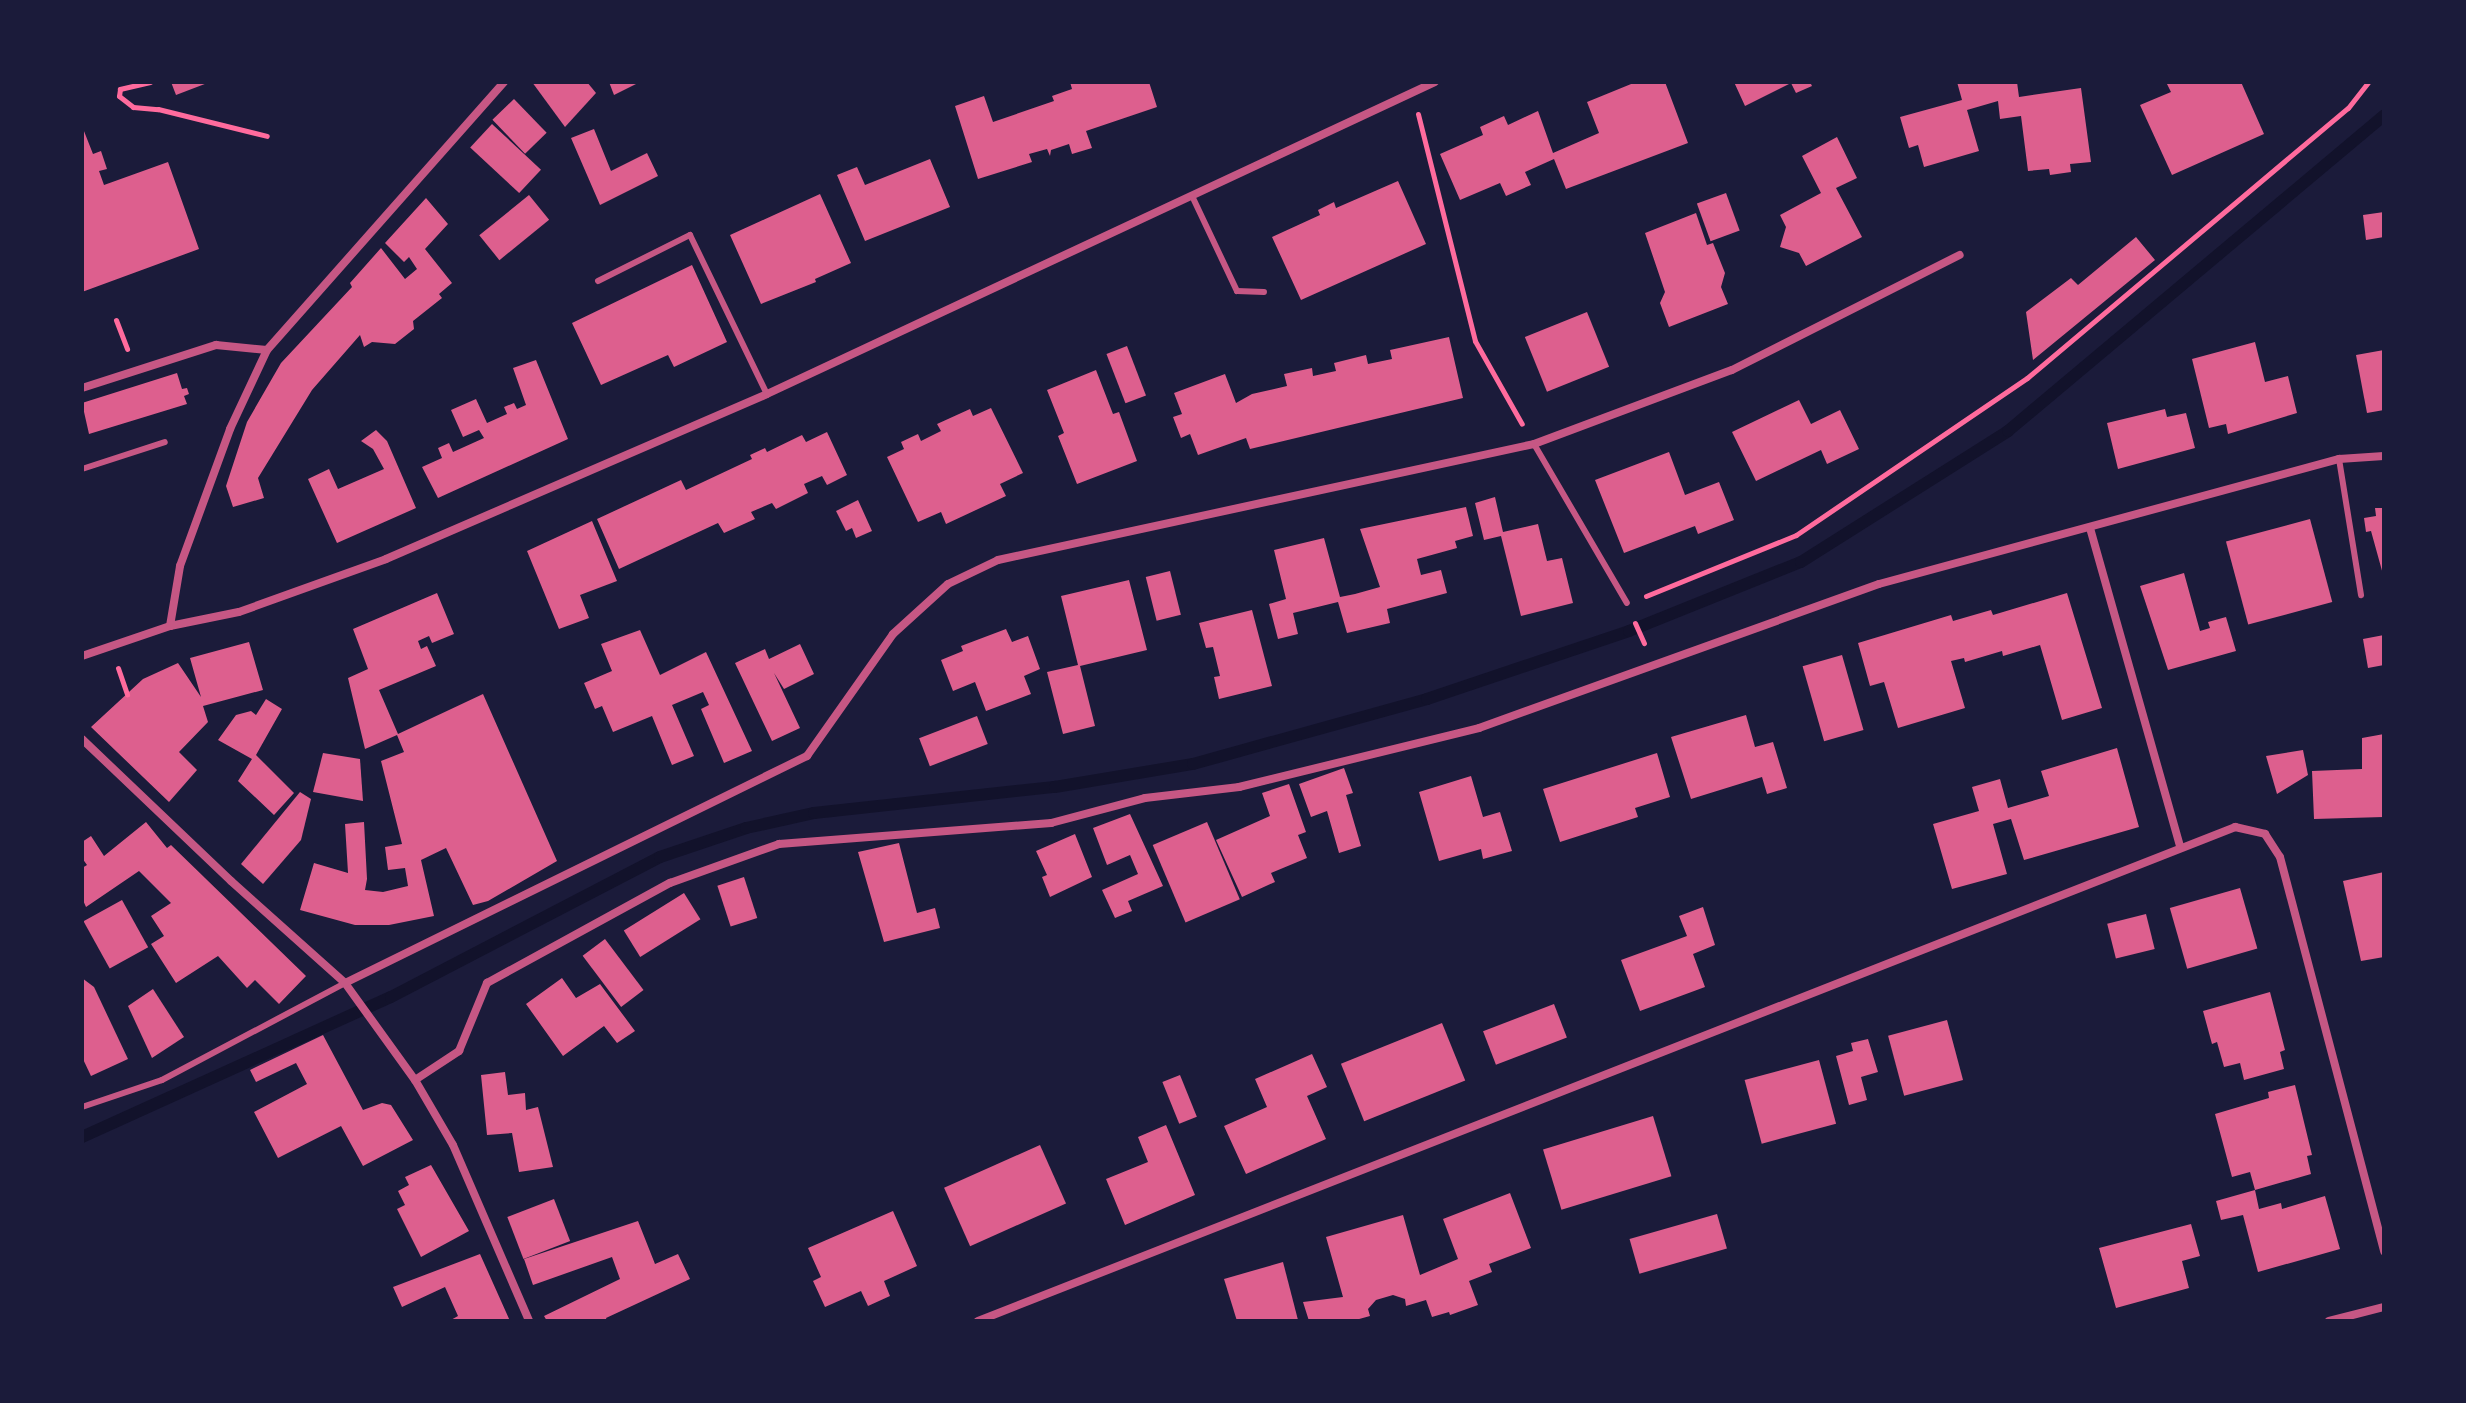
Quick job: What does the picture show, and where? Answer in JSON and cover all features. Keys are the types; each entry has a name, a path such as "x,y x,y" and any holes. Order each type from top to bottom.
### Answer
{"street":[{"path":"170,626 180,566 230,429 267,350 504,82"},
{"path":"82,656 170,626 239,612 386,559 767,394 1193,198 1435,82"},
{"path":"345,983 807,756 893,634 948,584 998,560 1534,444 1732,370 1960,255"},
{"path":"82,388 216,345 267,350"},
{"path":"415,1080 459,1051 487,983 670,883 779,844 1051,823 1145,798 1239,787 1479,728 1879,584 2339,459 2384,456"},
{"path":"2090,528 2180,847"},
{"path":"82,739 231,881 345,983 415,1080 453,1145 529,1321"},
{"path":"978,1321 2235,827 2265,834 2280,857 2384,1252"},
{"path":"2329,1321 2384,1307"}],"lane":[{"path":"1193,198 1237,291 1264,292"},
{"path":"598,281 690,235 767,394"},
{"path":"82,469 165,442"},
{"path":"1534,444 1627,603"},
{"path":"2339,459 2361,595"},
{"path":"82,1107 162,1080 345,983"}],"path":[{"path":"150,82 126,86 120,89 119,96 133,107 158,109 267,136"},
{"path":"1627,603 1628,607 1656,589 1796,535 2027,378 2348,108 2368,82"},
{"path":"1413,93 1475,341 1534,444"},
{"path":"117,667 127,694"}],"building":[{"path":"171,82 210,82 176,95"},
{"path":"532,82 587,82 596,93 565,127"},
{"path":"609,82 640,82 614,95"},
{"path":"1070,82 1149,82 1157,107 1086,131 1092,148 1072,154 1069,144 1051,150 1050,156 1047,149 1029,154 1032,162 978,179 955,106 984,96 993,122 1054,101 1052,96 1072,89"},
{"path":"1636,82 1665,82 1688,143 1566,189 1554,159 1525,172 1531,185 1506,196 1500,183 1460,200 1440,154 1483,135 1480,127 1504,116 1508,125 1538,111 1553,153 1599,133 1587,102"},
{"path":"1734,82 1810,82 1812,86 1796,93 1791,83 1745,106"},
{"path":"1957,82 2017,82 2019,97 2081,88 2091,162 2070,164 2071,172 2050,175 2049,169 2028,171 2021,116 2000,119 1998,101 1967,110 1979,151 1924,167 1918,145 1909,148 1900,117 1962,100"},
{"path":"2166,82 2241,82 2264,134 2172,175 2140,105 2171,92"},
{"path":"514,99 547,133 525,154 492,120"},
{"path":"492,124 541,170 519,193 470,147"},
{"path":"82,126 93,154 101,151 107,169 99,171 104,185 168,162 199,249 82,292"},
{"path":"594,129 611,171 647,153 658,176 600,205 571,138"},
{"path":"1837,137 1857,178 1836,188 1862,237 1806,266 1799,253 1780,247 1786,227 1780,215 1821,193 1802,156"},
{"path":"930,159 950,207 865,241 837,175 857,167 865,185"},
{"path":"1398,181 1426,244 1301,300 1272,237 1320,215 1318,210 1334,202 1336,208"},
{"path":"1726,193 1740,231 1711,241 1697,204"},
{"path":"820,194 851,263 815,279 816,282 761,304 730,235"},
{"path":"529,195 549,220 499,260 479,235"},
{"path":"426,198 448,224 425,249 452,283 439,294 442,298 413,321 414,329 395,344 372,342 364,347 360,335 312,390 258,478 264,498 233,507 226,486 247,422 281,363 352,287 350,283 381,248 405,279 417,269 409,257 404,262 385,243"},
{"path":"2384,212 2384,237 2366,240 2363,215"},
{"path":"1696,213 1707,245 1713,243 1725,273 1721,287 1728,304 1669,327 1660,303 1665,292 1645,233"},
{"path":"2136,237 2155,260 2033,360 2026,312 2071,278 2078,285"},
{"path":"692,265 727,342 674,367 668,355 601,385 572,323"},
{"path":"1587,312 1609,367 1547,392 1525,337"},
{"path":"1449,337 1463,398 1250,449 1246,438 1198,455 1190,434 1181,438 1173,417 1182,414 1174,393 1225,374 1236,403 1252,394 1287,386 1284,374 1312,368 1313,376 1336,371 1334,363 1366,355 1368,364 1392,359 1390,350"},
{"path":"2255,342 2265,382 2288,376 2297,413 2228,434 2226,424 2209,428 2192,359"},
{"path":"1127,346 1146,395 1125,403 1106,354"},
{"path":"2384,350 2384,410 2367,413 2356,355"},
{"path":"536,360 568,439 438,498 422,467 442,458 438,448 449,443 453,452 484,438 479,430 463,437 451,410 476,399 487,423 507,414 504,407 514,403 517,409 526,405 513,368"},
{"path":"1096,370 1113,414 1119,412 1137,461 1077,484 1058,436 1064,433 1047,390"},
{"path":"177,373 182,389 187,388 189,394 184,396 187,404 89,434 82,403"},
{"path":"1799,400 1811,424 1840,410 1859,449 1827,464 1821,450 1756,481 1732,432"},
{"path":"991,408 1023,473 1000,484 1006,496 946,524 941,512 918,522 887,457 904,449 901,442 918,434 921,441 941,431 937,424 970,409 973,416"},
{"path":"2165,409 2167,417 2186,413 2195,448 2118,469 2107,423"},
{"path":"376,430 387,441 416,508 337,543 308,479 329,469 338,489 384,469 373,449 361,441"},
{"path":"827,432 847,475 827,485 822,476 804,484 808,493 776,509 772,503 751,512 755,519 724,533 718,523 619,569 597,519 681,480 686,490 752,459 750,455 765,448 767,452 802,435 806,442"},
{"path":"1669,452 1685,495 1719,482 1734,520 1698,534 1695,526 1624,553 1595,480"},
{"path":"1495,497 1503,532 1538,524 1547,561 1562,558 1573,603 1521,616 1501,536 1484,540 1475,503"},
{"path":"858,500 872,531 856,538 852,528 846,531 836,511"},
{"path":"1466,507 1473,536 1455,541 1457,548 1417,559 1421,575 1441,570 1447,593 1387,609 1390,623 1347,633 1338,602 1293,613 1298,634 1278,639 1269,604 1286,599 1274,550 1324,538 1340,597 1355,594 1380,587 1360,529"},
{"path":"2375,508 2384,508 2384,578 2371,531 2366,532 2364,518 2376,516"},
{"path":"2310,519 2332,602 2248,625 2226,542"},
{"path":"592,521 617,581 580,595 589,618 559,629 527,551"},
{"path":"1170,571 1181,615 1157,621 1146,577"},
{"path":"2184,573 2200,631 2210,628 2208,622 2226,617 2236,651 2168,670 2140,586"},
{"path":"1129,580 1147,650 1080,666 1095,726 1063,734 1047,672 1078,665 1061,596"},
{"path":"437,593 454,634 432,643 429,636 418,641 421,649 427,646 436,666 379,690 398,734 483,694 557,861 488,901 473,905 446,848 421,860 434,916 389,925 355,925 300,910 314,863 348,873 345,824 364,822 365,890 383,892 408,886 405,868 388,870 385,847 402,844 381,761 404,752 397,735 365,749 348,678 368,669 353,629"},
{"path":"2067,593 2102,708 2062,720 2040,645 2003,656 2002,651 1965,662 1964,658 1951,661 1965,708 1898,728 1884,682 1870,686 1858,643 1951,615 1953,621 1991,610 1993,615"},
{"path":"1252,610 1272,686 1219,699 1214,677 1220,676 1213,647 1206,648 1199,623"},
{"path":"1006,629 1012,642 1028,636 1040,669 1024,676 1031,694 986,711 975,682 953,691 941,660 963,651 961,646"},
{"path":"640,630 660,675 706,652 752,751 724,763 701,709 709,705 703,692 672,705 694,756 672,765 652,716 613,732 602,706 595,709 584,683 612,671 601,644"},
{"path":"2384,635 2384,665 2368,668 2363,639"},
{"path":"249,642 263,690 203,706 208,722 179,752 197,770 169,802 91,727 143,679 178,663 201,697 190,658"},
{"path":"800,644 814,674 784,689 774,673 800,728 772,741 735,663 765,649 769,659"},
{"path":"1842,655 1863,730 1824,741 1803,666"},
{"path":"266,699 282,709 256,755 294,793 274,815 238,781 252,759 218,740 236,715 251,711 256,715"},
{"path":"1746,715 1755,747 1773,742 1787,788 1767,794 1762,777 1691,799 1671,737"},
{"path":"977,716 988,744 930,766 919,738"},
{"path":"2384,734 2384,817 2314,819 2312,771 2362,769 2362,738"},
{"path":"2117,748 2139,827 2024,860 2011,819 1993,824 2007,874 1952,889 1933,824 1979,811 1972,787 2000,779 2008,808 2049,796 2041,771"},
{"path":"2303,750 2308,775 2277,794 2266,756"},
{"path":"323,753 360,759 363,801 313,792"},
{"path":"1657,753 1670,797 1635,808 1638,817 1560,842 1543,789"},
{"path":"1344,768 1353,793 1346,795 1361,846 1339,853 1327,811 1311,817 1299,784"},
{"path":"1471,776 1483,817 1500,812 1512,851 1483,859 1481,849 1439,861 1419,792"},
{"path":"1289,784 1306,832 1298,835 1307,858 1271,873 1275,882 1242,897 1216,840 1270,816 1262,793"},
{"path":"300,792 311,799 301,840 263,884 241,864"},
{"path":"1130,814 1163,886 1128,901 1132,911 1115,918 1102,890 1138,874 1130,855 1107,865 1093,828"},
{"path":"146,822 167,848 171,845 306,976 279,1004 255,980 247,988 218,956 176,983 151,944 164,936 151,916 171,903 139,871 86,907 82,898 82,868 87,865 82,858 82,842 91,836 104,856"},
{"path":"1207,822 1240,899 1186,922 1153,845"},
{"path":"1075,834 1092,877 1050,897 1042,877 1047,875 1036,851"},
{"path":"899,843 917,913 935,908 940,928 884,942 858,852"},
{"path":"2384,872 2384,957 2361,961 2343,881"},
{"path":"744,877 757,918 731,927 717,886"},
{"path":"2240,888 2257,949 2187,969 2170,908"},
{"path":"684,893 700,919 640,957 624,931"},
{"path":"122,900 148,947 110,969 84,921"},
{"path":"1703,907 1715,945 1693,954 1705,987 1640,1011 1621,960 1687,936 1679,916"},
{"path":"2146,914 2155,949 2116,959 2107,924"},
{"path":"605,939 644,990 621,1007 583,956"},
{"path":"82,978 94,987 128,1059 91,1076 82,1057"},
{"path":"562,978 576,998 600,984 635,1031 617,1043 604,1026 563,1056 526,1004"},
{"path":"153,989 184,1037 152,1058 128,1006"},
{"path":"2270,992 2285,1050 2280,1052 2284,1069 2244,1080 2240,1063 2224,1067 2217,1042 2212,1044 2203,1011"},
{"path":"1554,1004 1567,1038 1496,1065 1483,1031"},
{"path":"1947,1020 1963,1080 1904,1096 1888,1036"},
{"path":"1442,1023 1465,1080 1364,1121 1341,1064"},
{"path":"323,1035 363,1110 382,1103 391,1105 413,1140 363,1166 341,1126 278,1158 254,1112 307,1084 296,1063 256,1082 250,1070"},
{"path":"1868,1039 1878,1072 1861,1077 1867,1100 1849,1105 1836,1056 1853,1051 1851,1043"},
{"path":"1312,1054 1327,1087 1307,1096 1326,1139 1246,1174 1224,1126 1267,1107 1255,1079"},
{"path":"1819,1060 1836,1124 1762,1144 1745,1080"},
{"path":"505,1072 508,1095 525,1093 526,1110 538,1107 553,1167 519,1172 512,1133 487,1135 481,1075"},
{"path":"1180,1075 1197,1117 1179,1124 1162,1082"},
{"path":"2295,1085 2312,1155 2307,1156 2311,1174 2255,1190 2250,1172 2232,1177 2215,1114 2269,1098 2268,1092"},
{"path":"1653,1116 1671,1176 1561,1210 1543,1150"},
{"path":"1166,1125 1195,1195 1125,1225 1106,1179 1148,1162 1138,1137"},
{"path":"1040,1145 1066,1203 970,1246 944,1188"},
{"path":"431,1165 469,1231 421,1257 397,1209 405,1205 398,1191 409,1185 405,1177"},
{"path":"2255,1190 2259,1209 2281,1203 2282,1209 2325,1196 2340,1249 2258,1272 2243,1215 2221,1220 2216,1201"},
{"path":"1510,1193 1531,1248 1489,1264 1492,1272 1469,1281 1478,1305 1450,1315 1449,1312 1432,1317 1426,1300 1406,1306 1405,1299 1393,1295 1376,1300 1368,1309 1370,1316 1352,1321 1309,1321 1303,1302 1343,1297 1326,1237 1403,1215 1420,1275 1458,1259 1443,1219"},
{"path":"554,1199 570,1241 523,1259 507,1217"},
{"path":"893,1211 917,1266 884,1281 890,1296 868,1306 861,1291 825,1307 813,1281 821,1277 808,1248"},
{"path":"1717,1214 1727,1249 1639,1274 1630,1239"},
{"path":"638,1221 655,1264 678,1254 690,1279 606,1318 607,1321 547,1321 544,1316 620,1279 612,1257 533,1285 524,1259"},
{"path":"2191,1224 2200,1256 2182,1261 2189,1288 2116,1308 2099,1248"},
{"path":"480,1254 510,1321 449,1321 458,1316 445,1287 402,1307 393,1287"},
{"path":"1283,1262 1298,1320 1237,1321 1224,1279"}],"waterway":[{"path":"82,1137 391,997 660,857 746,828 814,813 1055,787 1193,764 1427,699 1629,631 1801,562 2008,431 2384,115"}]}
